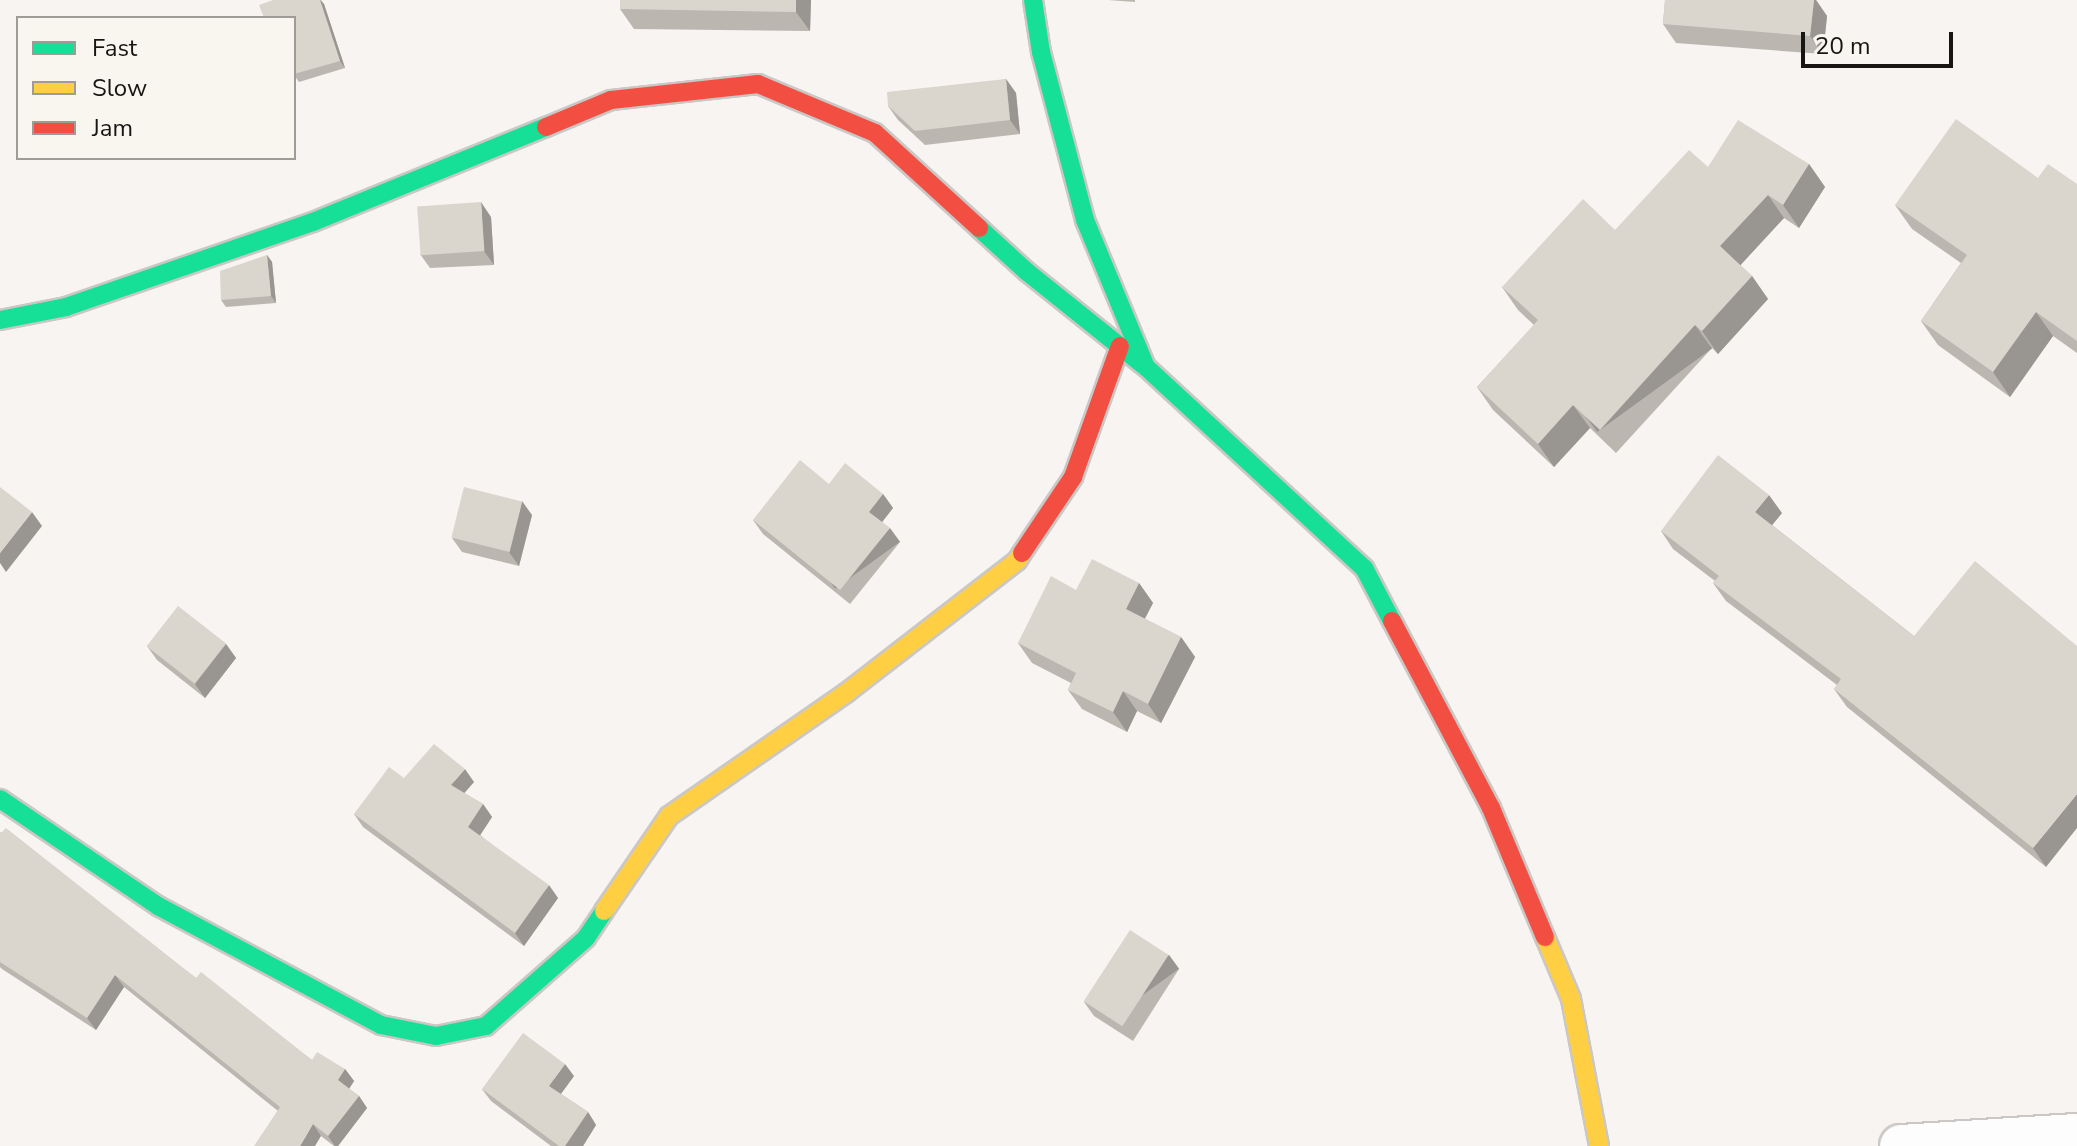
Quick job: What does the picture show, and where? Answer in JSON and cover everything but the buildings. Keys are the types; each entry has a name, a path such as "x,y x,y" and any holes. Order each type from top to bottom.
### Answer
{"street":[{"path":"1033,0 1041,52 1085,220 1146,367"},
{"path":"0,320 66,307 313,222 611,100 758,84 875,133 1026,271 1146,367 1364,568 1491,808 1571,999 1599,1146"},
{"path":"0,799 158,906 381,1025 436,1036 486,1026 586,938 669,816 846,693 1017,561 1073,477 1120,346"},
{"path":"1901,1146 2077,1135"}],"traffic: fast":[{"path":"1033,0 1041,52 1085,220 1146,367 1364,568 1392,621"},
{"path":"0,320 66,307 313,222 546,127"},
{"path":"979,228 1026,271 1142,364"},
{"path":"0,799 158,906 381,1025 436,1036 486,1026 586,938 604,911"}],"traffic: slow":[{"path":"604,911 669,816 846,693 1017,561 1022,553"},
{"path":"1545,937 1571,999 1599,1146"}],"traffic: jam":[{"path":"546,127 611,100 758,84 875,133 979,228"},
{"path":"1022,553 1073,477 1120,346"},
{"path":"1392,621 1491,808 1545,937"}]}
